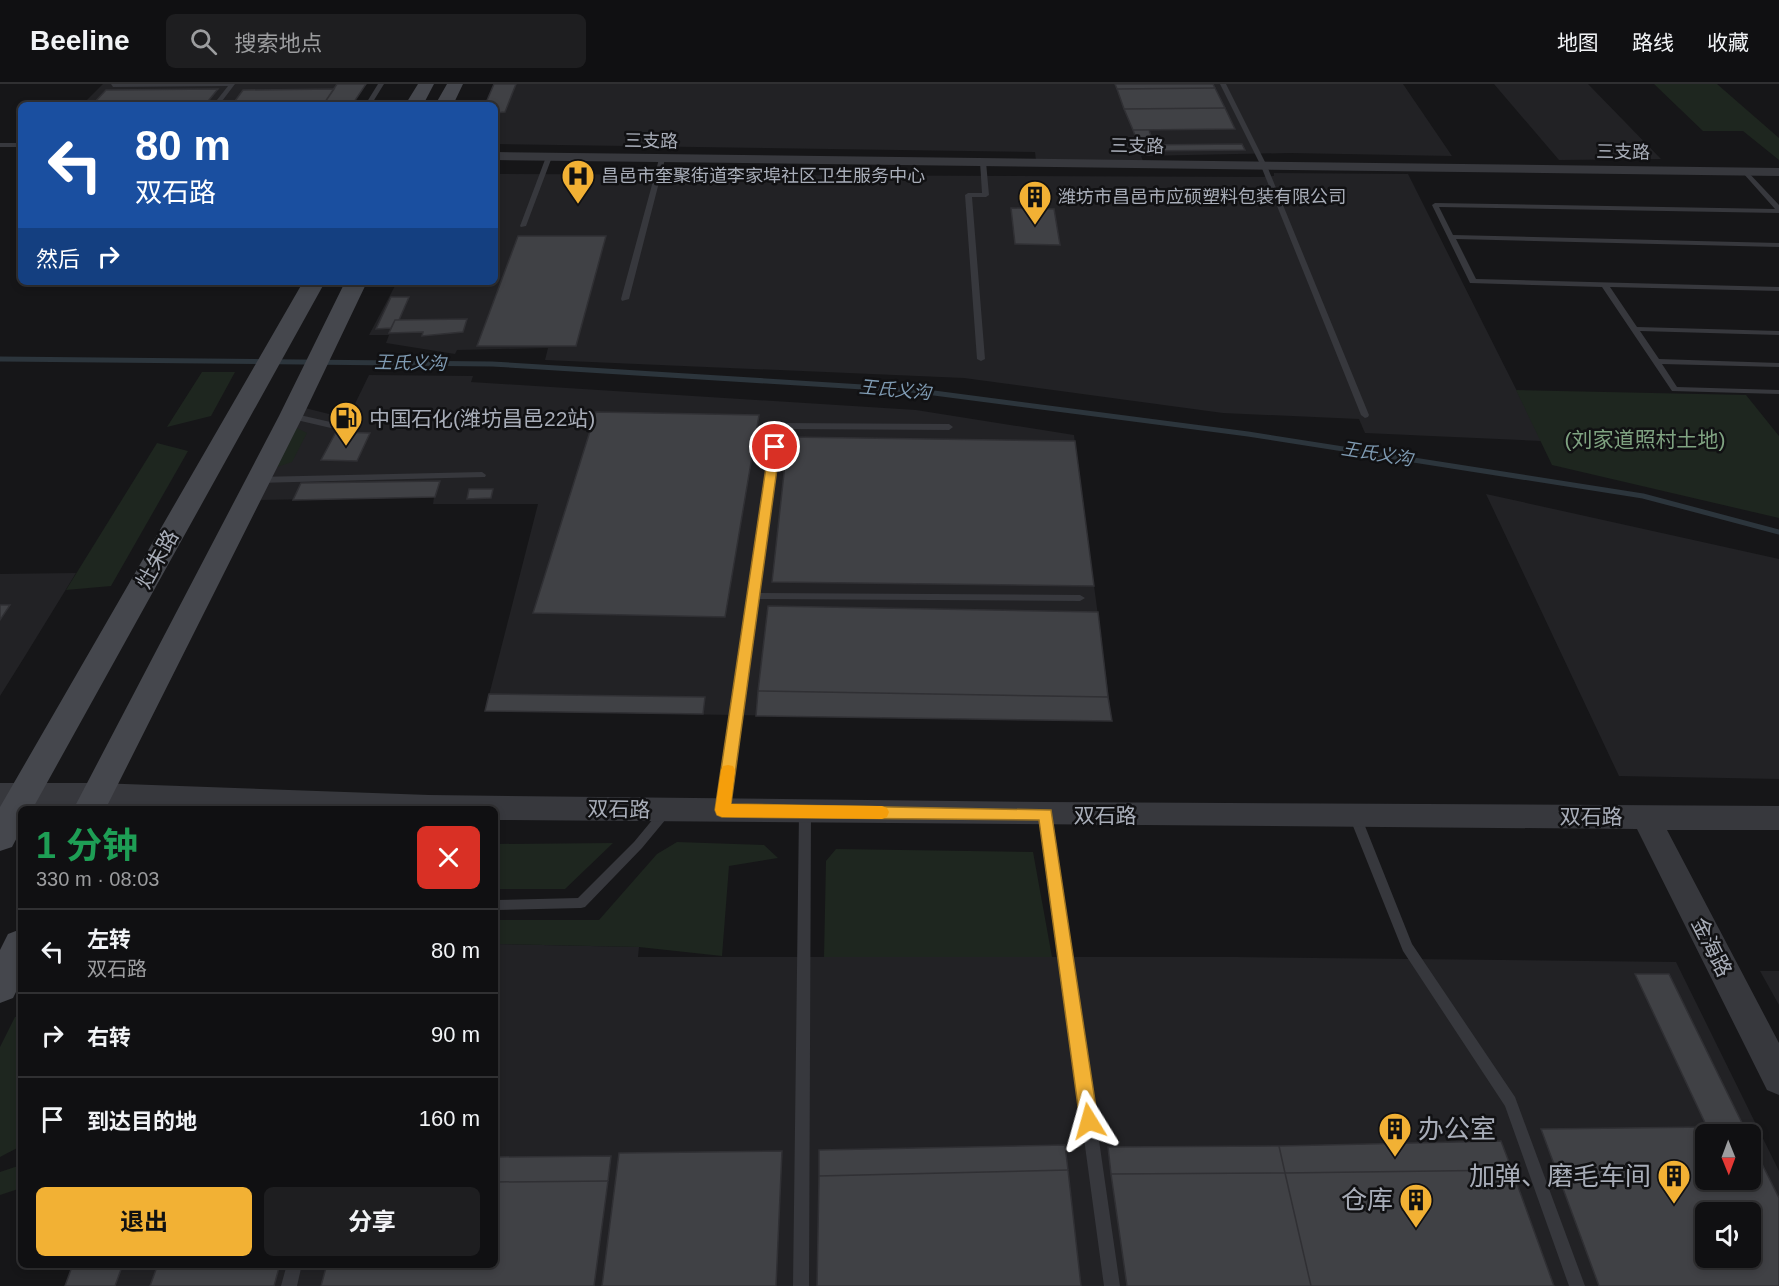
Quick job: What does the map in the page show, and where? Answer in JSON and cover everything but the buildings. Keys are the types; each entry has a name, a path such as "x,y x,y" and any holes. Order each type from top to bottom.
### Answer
{"main road":[{"path":"416,102 426,84"},
{"path":"446,102 455,84"},
{"name":"灶朱路","path":"0,837 12,795 312,285"},
{"path":"94,802 291,416 355,285"},
{"path":"0,986 18,951"}],"street":[{"name":"三支路","path":"498,156 1779,172"},
{"name":"双石路","path":"12,795 94,802 317,806"},
{"name":"双石路","path":"498,809 1779,818"},
{"name":"金海路","path":"1645,816 1779,1078"}],"lane":[{"path":"113,85 227,84"},
{"path":"218,102 232,84"},
{"path":"370,102 381,84"},
{"path":"1223,84 1264,166 1365,415"},
{"path":"0,145 18,145"},
{"path":"523,226 549,157"},
{"path":"626,299 662,159"},
{"path":"981,359 969,195 986,195 982,162"},
{"path":"1745,171 1779,210"},
{"path":"1779,210 1435,205 1473,281 1779,289"},
{"path":"1451,237 1779,245"},
{"path":"1605,285 1675,388 1779,392"},
{"path":"1635,329 1779,333"},
{"path":"1657,361 1779,365"},
{"path":"291,416 348,429"},
{"path":"722,810 778,426 949,427"},
{"path":"257,480 482,475"},
{"path":"753,596 1080,598"},
{"path":"498,904 580,903 638,845 667,810"},
{"path":"801,1286 805,812"},
{"path":"1046,814 1112,1286"},
{"path":"1355,816 1407,947 1510,1102 1577,1286"},
{"path":"289,1286 295,1268"}],"shaded area":[{"path":"103,84 366,84 354,102 85,102"},
{"path":"495,84 1403,84 1452,156 1290,153 1141,156 1143,161 1036,161 1035,152 498,144 498,102 486,102"},
{"path":"1494,84 1588,84 1661,159 1559,160"},
{"path":"1274,173 1408,174 1542,441 1365,433 1359,419 1223,413 964,378 545,360 548,348 457,350 455,354 386,343 389,335 369,335 395,285 498,285 498,174 1274,176"},
{"path":"369,375 473,376 471,382 916,410 1074,435 1112,721 485,711 538,504 433,504 434,497 258,500 305,408 329,414 350,414"},
{"path":"1486,494 1779,559 1779,779 1619,776"},
{"path":"76,573 25,656 0,696 0,574"},
{"path":"498,944 639,947 638,957 1235,957 1676,962 1756,1124 1695,1124 1695,1190 1761,1190 1761,1134 1779,1171 1779,1286 66,1286 73,1268 498,1268"},
{"path":"1760,971 1779,971 1779,1005"}],"green space":[{"path":"1654,84 1717,84 1779,138 1779,160 1743,131 1703,131"},
{"path":"202,372 235,372 211,416 167,427"},
{"name":"(刘家道照村土地)","path":"1516,390 1746,395 1779,436 1779,518 1552,465"},
{"path":"295,427 307,433 292,462 274,468"},
{"path":"157,443 188,451 111,586 66,590"},
{"path":"677,842 764,845 778,858 729,866 722,956 639,947 498,944 498,920 599,920 657,854"},
{"path":"613,843 565,889 498,889 498,844"},
{"path":"836,849 1033,852 1052,957 824,957 826,861"},
{"path":"15,1017 18,1017 18,1148 0,1157 0,1047"},
{"path":"18,1166 18,1189 0,1195 0,1172"}],"waterway":[{"name":"王氏义沟","path":"0,359 492,364 911,390 1248,434 1643,496 1779,532"}],"slow traffic":[{"path":"728,770 722,810 882,812"}],"place":[{"name":"昌邑市奎聚街道李家埠社区卫生服务中心","path":"578,205"},
{"name":"潍坊市昌邑市应硕塑料包装有限公司","path":"1035,226"},
{"name":"中国石化(潍坊昌邑22站)","path":"346,447"},
{"name":"办公室","path":"1395,1158"},
{"name":"加弹、磨毛车间","path":"1674,1205"},
{"name":"仓库","path":"1416,1229"}],"route":[{"path":"775,447 722,810 1046,814 1089,1121"}]}
